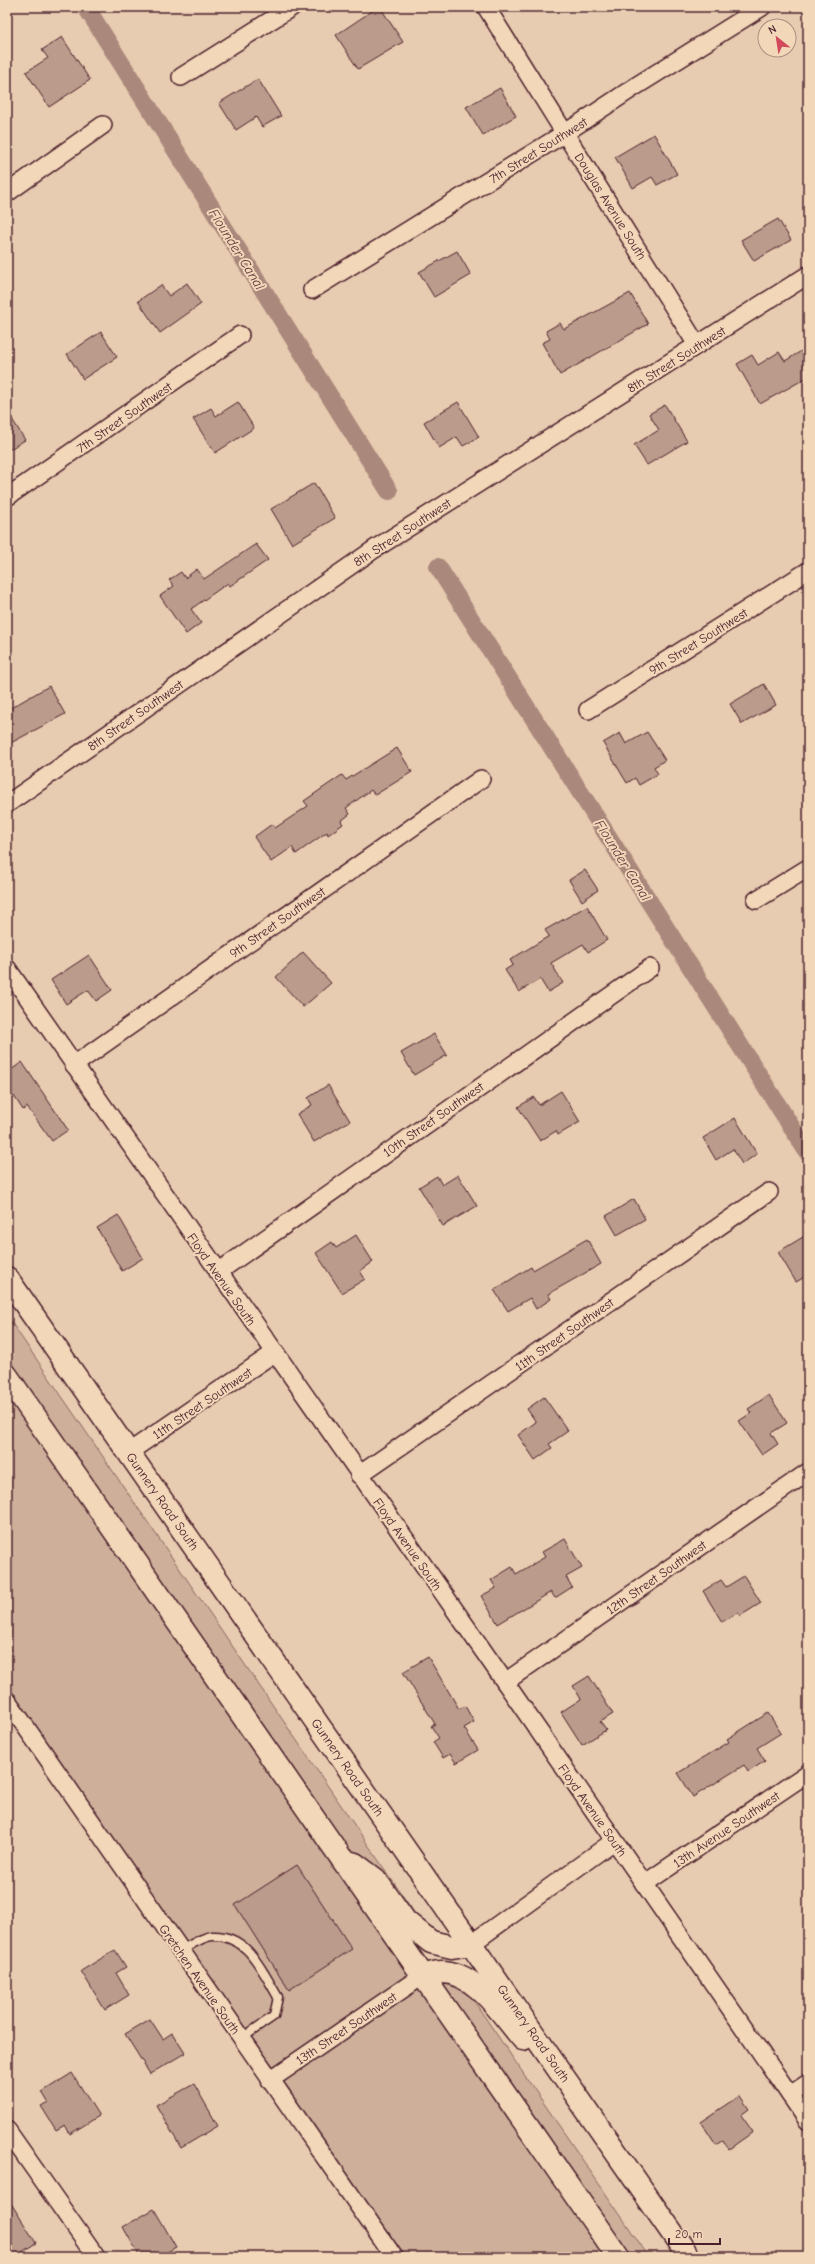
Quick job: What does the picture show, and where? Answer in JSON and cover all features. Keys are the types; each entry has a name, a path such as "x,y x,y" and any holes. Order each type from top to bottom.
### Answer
{"main road":[{"name":"Gunnery Road South","path":"7,1278 545,2048 689,2257"},
{"path":"7,1376 618,2257"},
{"path":"342,1860 355,1864 375,1879 405,1921 431,1942 452,1947 471,1944"},
{"path":"422,1976 440,1972 458,1975 476,1985 526,2042 545,2048"}],"street":[{"path":"181,77 292,7"},
{"name":"Douglas Avenue South","path":"486,7 697,345"},
{"name":"7th Street Southwest","path":"312,290 565,133 636,86 762,7"},
{"path":"7,193 103,125"},
{"name":"8th Street Southwest","path":"7,804 376,548 808,276"},
{"name":"7th Street Southwest","path":"7,497 240,335"},
{"name":"9th Street Southwest","path":"588,710 808,571"},
{"name":"9th Street Southwest","path":"74,1065 481,779"},
{"path":"756,900 808,868"},
{"name":"Floyd Avenue South","path":"7,968 359,1475 505,1682 808,2121"},
{"name":"10th Street Southwest","path":"218,1272 650,968"},
{"name":"11th Street Southwest","path":"359,1475 769,1192"},
{"name":"11th Street Southwest","path":"129,1452 274,1353"},
{"name":"12th Street Southwest","path":"505,1682 808,1472"},
{"name":"Gretchen Avenue South","path":"7,1700 394,2257"},
{"name":"13th Avenue Southwest","path":"644,1884 808,1773"},
{"path":"471,1944 614,1841"},
{"name":"13th Street Southwest","path":"270,2080 422,1976"},
{"path":"790,2095 808,2083"},
{"path":"7,2130 96,2257"}],"lane":[{"path":"181,1950 211,1936 231,1938 249,1950 278,1997 274,2016 242,2038"}],"shaded area":[{"path":"7,1316 420,1921 347,1852 7,1361"},
{"path":"7,1393 332,1862 331,1868 337,1869 607,2257 405,2257 7,1686"},
{"path":"441,1982 456,1984 467,1991 649,2257 629,2257 437,1983"}],"building":[{"path":"380,7 403,42 358,69 336,35"},
{"path":"62,37 90,80 49,107 26,72 48,58 42,50"},
{"path":"258,79 281,116 262,127 256,117 236,130 219,103"},
{"path":"500,88 516,116 483,135 466,107"},
{"path":"654,134 677,174 657,185 652,177 633,188 615,157"},
{"path":"778,219 791,240 754,261 741,240"},
{"path":"457,251 471,275 434,297 419,272"},
{"path":"187,283 201,304 160,333 138,301 161,285 169,296"},
{"path":"630,293 648,324 560,375 542,343 550,339 546,331 560,323 564,329"},
{"path":"101,332 117,357 83,379 67,354"},
{"path":"808,347 808,377 760,404 737,364 752,355 758,365 779,352 785,361"},
{"path":"238,402 254,428 215,453 193,419 211,408 216,416"},
{"path":"458,402 479,437 463,446 457,437 439,448 424,422"},
{"path":"665,405 687,441 647,465 634,445 659,430 649,414"},
{"path":"7,411 25,440 7,451"},
{"path":"314,483 335,518 292,544 271,509"},
{"path":"256,544 268,560 230,586 228,583 191,609 201,623 186,634 160,596 174,586 169,580 181,572 185,578 197,569 204,579"},
{"path":"764,684 776,705 742,724 730,704"},
{"path":"49,686 65,714 7,745 7,710"},
{"path":"647,732 665,760 654,767 658,774 639,785 635,778 627,783 603,743 620,733 626,744"},
{"path":"397,748 412,772 375,795 371,790 346,808 350,814 341,821 343,824 328,835 327,832 296,854 292,847 271,862 254,837 272,824 275,828 308,806 304,801 342,775 346,780"},
{"path":"585,870 598,890 582,901 569,880"},
{"path":"587,906 607,940 588,952 583,944 551,963 563,983 548,992 540,979 519,992 505,970 513,965 510,960 549,936 545,930"},
{"path":"303,952 331,983 303,1007 276,977"},
{"path":"89,955 112,990 96,1001 88,990 66,1004 51,980"},
{"path":"434,1034 447,1055 414,1075 401,1053"},
{"path":"22,1062 68,1130 52,1141 27,1107 23,1110 14,1096 7,1101 7,1073"},
{"path":"328,1085 350,1121 314,1142 297,1114 312,1105 308,1098"},
{"path":"561,1091 580,1122 558,1135 556,1131 540,1141 518,1107 534,1097 539,1105"},
{"path":"735,1118 757,1154 742,1164 733,1149 716,1160 703,1138"},
{"path":"458,1175 477,1206 443,1226 419,1187 437,1176 442,1185"},
{"path":"634,1199 645,1219 617,1235 606,1216"},
{"path":"118,1215 143,1258 122,1271 97,1228"},
{"path":"808,1234 808,1275 796,1282 778,1252"},
{"path":"356,1235 373,1262 360,1271 365,1279 342,1293 316,1253 332,1242 336,1248"},
{"path":"587,1239 601,1264 548,1294 551,1299 536,1309 530,1298 508,1311 494,1290 531,1267 533,1270"},
{"path":"769,1395 787,1423 771,1433 778,1444 762,1455 739,1421 751,1413 748,1409"},
{"path":"544,1397 568,1431 549,1444 552,1448 535,1460 518,1435 536,1422 527,1409"},
{"path":"565,1539 582,1568 566,1577 572,1587 555,1598 551,1592 498,1624 481,1596 496,1588 491,1580 512,1567 516,1574 545,1557 542,1552"},
{"path":"744,1576 761,1603 740,1616 737,1613 722,1622 703,1591 721,1580 726,1587"},
{"path":"428,1657 459,1709 465,1706 474,1722 464,1728 478,1750 456,1763 450,1754 443,1758 433,1742 439,1738 431,1726 435,1724 403,1672"},
{"path":"589,1676 613,1714 600,1722 606,1730 582,1745 561,1712 581,1699 573,1686"},
{"path":"768,1713 781,1733 757,1748 765,1761 748,1772 744,1765 693,1797 678,1773 729,1742 727,1739"},
{"path":"297,1865 352,1949 289,1990 235,1905"},
{"path":"115,1950 126,1967 116,1973 129,1995 105,2010 81,1971"},
{"path":"150,2019 163,2039 172,2033 185,2053 150,2074 125,2034"},
{"path":"72,2073 99,2116 70,2134 65,2125 56,2130 41,2106 48,2102 42,2092"},
{"path":"194,2084 218,2126 181,2148 156,2105"},
{"path":"740,2096 749,2109 741,2115 753,2132 729,2149 723,2140 716,2145 701,2122"},
{"path":"7,2197 36,2243 14,2257 7,2257"},
{"path":"154,2209 176,2247 159,2257 140,2257 123,2227"}],"waterway":[{"name":"Flounder Canal","path":"86,7 389,491"},
{"name":"Flounder Canal","path":"438,567 808,1153"}]}
